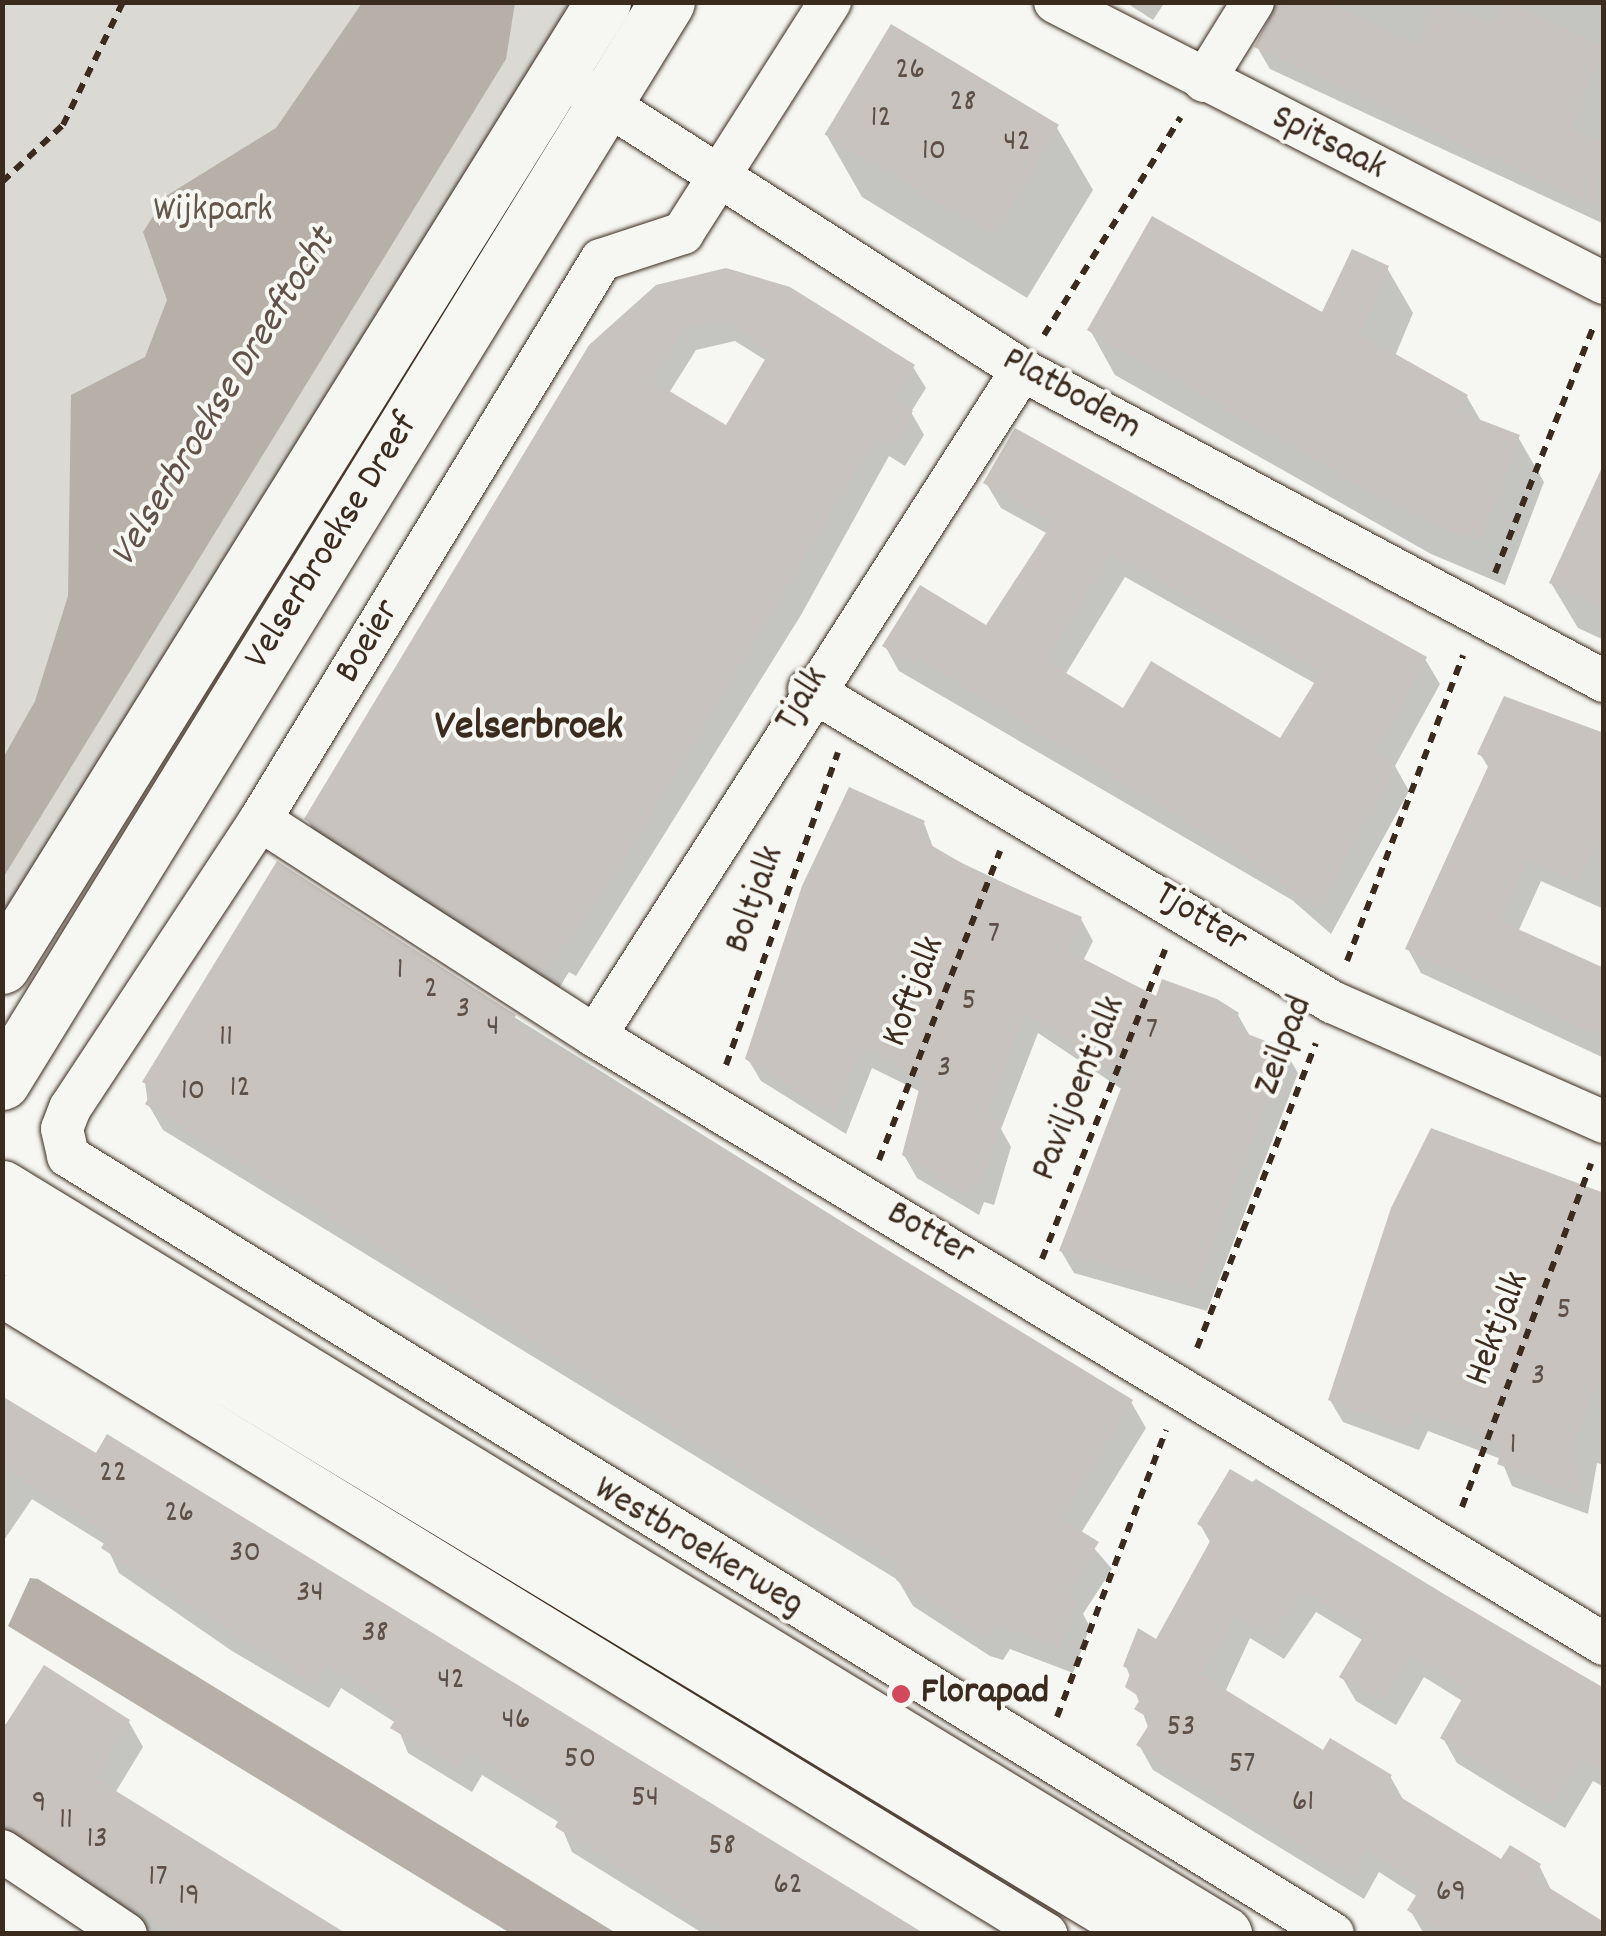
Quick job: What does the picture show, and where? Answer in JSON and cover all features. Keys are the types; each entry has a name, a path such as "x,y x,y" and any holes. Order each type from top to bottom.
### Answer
{"main road":[{"name":"Velserbroekse Dreef","path":"2,966 604,2"},
{"name":"Velserbroekse Dreef","path":"2,1082 667,2"},
{"name":"Westbroekerweg","path":"2,1188 225,1376 1224,1934"},
{"name":"Westbroekerweg","path":"2,1241 1148,1934"}],"street":[{"name":"Boeier","path":"68,1156 62,1129 70,1108 260,820 601,260 683,233 830,2"},
{"name":"Spitsaak","path":"1054,2 1600,300"},
{"path":"1204,81 1253,2"},
{"name":"Platbodem","path":"559,74 720,173 1022,370 1604,681"},
{"name":"Tjalk","path":"595,1036 809,689 1022,370"},
{"name":"Tjotter","path":"809,689 1182,907 1332,1002 1600,1134"},
{"name":"Botter","path":"260,820 595,1036 1028,1292 1181,1390 1604,1644"},
{"name":"Westbroekerweg","path":"68,1156 92,1178 1333,1934"},
{"name":"Westbroekerweg","path":"2,1296 225,1376 1046,1934"},
{"path":"2,1851 126,1934"}],"path":[{"path":"2,182 63,125 123,2"},
{"path":"1022,370 1204,81"},
{"name":"Zeilpad","path":"1042,1757 1600,300"},
{"name":"Boltjalk","path":"711,1106 852,714"},
{"name":"Koftjalk","path":"864,1197 1016,808"},
{"name":"Paviljoentjalk","path":"1028,1292 1182,907"},
{"name":"Hektjalk","path":"1446,1549 1600,1134"}],"green space":[{"name":"Wijkpark","path":"2,3 601,3 2,940"}],"water":[{"name":"Velserbroekse Dreeftocht","path":"362,3 515,3 506,59 3,878 3,758 35,701 68,596 71,395 145,357 167,300 143,232 166,196 276,128"},
{"path":"30,1578 38,1579 616,1933 510,1933 8,1626"}],"building":[{"path":"1278,2 1325,2 1418,45 1438,2 1491,23 1510,2 1604,47 1570,128 1604,143 1593,205 1254,47"},
{"path":"891,24 1059,125 993,236 825,135"},
{"path":"1152,216 1322,312 1352,249 1389,266 1360,334 1468,395 1460,412 1520,435 1479,542 1403,510 1087,330"},
{"path":"726,268 790,287 915,365 894,399 913,411 892,446 876,436 617,870 543,973 304,819 589,345 656,285","holes":["721,320 770,351 726,425 651,380 684,328"]},
{"path":"1015,428 1427,657 1375,752 1396,764 1317,910 1258,865 919,659 915,666 882,646 920,585 986,625 1053,522 983,483","holes":["1110,554 1321,672 1280,738 1151,661 1123,708 1045,660"]},
{"path":"1604,463 1604,609 1549,583"},
{"path":"1504,696 1604,733 1604,825 1577,882 1528,859 1500,921 1604,968 1604,1037 1405,949 1491,760 1477,754"},
{"path":"849,787 925,821 917,837 977,872 1082,917 1066,950 1156,996 1162,979 1217,999 1239,1013 1232,1028 1286,1049 1195,1290 1059,1251 1129,1067 1107,1067 1025,1012 985,1117 1000,1123 981,1184 971,1181 966,1195 902,1155 922,1078 860,1047 834,1114 745,1059 802,886"},
{"path":"277,861 516,1015 512,1021 1133,1400 1060,1518 1099,1542 1066,1593 1077,1599 1059,1648 995,1624 989,1636 973,1630 896,1580 903,1568 145,1104 154,1088 142,1082"},
{"path":"1431,1128 1604,1193 1604,1365 1569,1456 1587,1498 1497,1464 1504,1444 1415,1410 1407,1430 1328,1400 1391,1208"},
{"path":"2,1396 96,1453 107,1434 925,1934 729,1934 555,1827 564,1811 532,1791 467,1752 457,1768 390,1728 401,1711 326,1664 314,1684 101,1548 110,1534 2,1466"},
{"path":"1230,1469 1604,1688 1604,1773 1579,1758 1551,1805 1440,1738 1467,1690 1410,1654 1382,1702 1339,1677 1368,1629 1302,1589 1270,1636 1236,1615 1200,1674 1323,1750 1330,1738 1392,1775 1384,1787 1501,1859 1510,1845 1541,1864 1532,1877 1604,1922 1604,1934 1442,1934 1407,1910 1422,1886 1365,1850 1350,1876 1136,1745 1152,1720 1134,1709 1141,1698 1125,1687 1131,1671 1123,1666 1138,1628 1156,1639 1214,1534 1197,1524"},
{"path":"44,1665 130,1720 95,1778 347,1934 177,1934 2,1826 2,1730"}],"place":[{"name":"Florapad","path":"901,1694"}],"district":[{"name":"Velserbroek","path":"529,729"}]}
